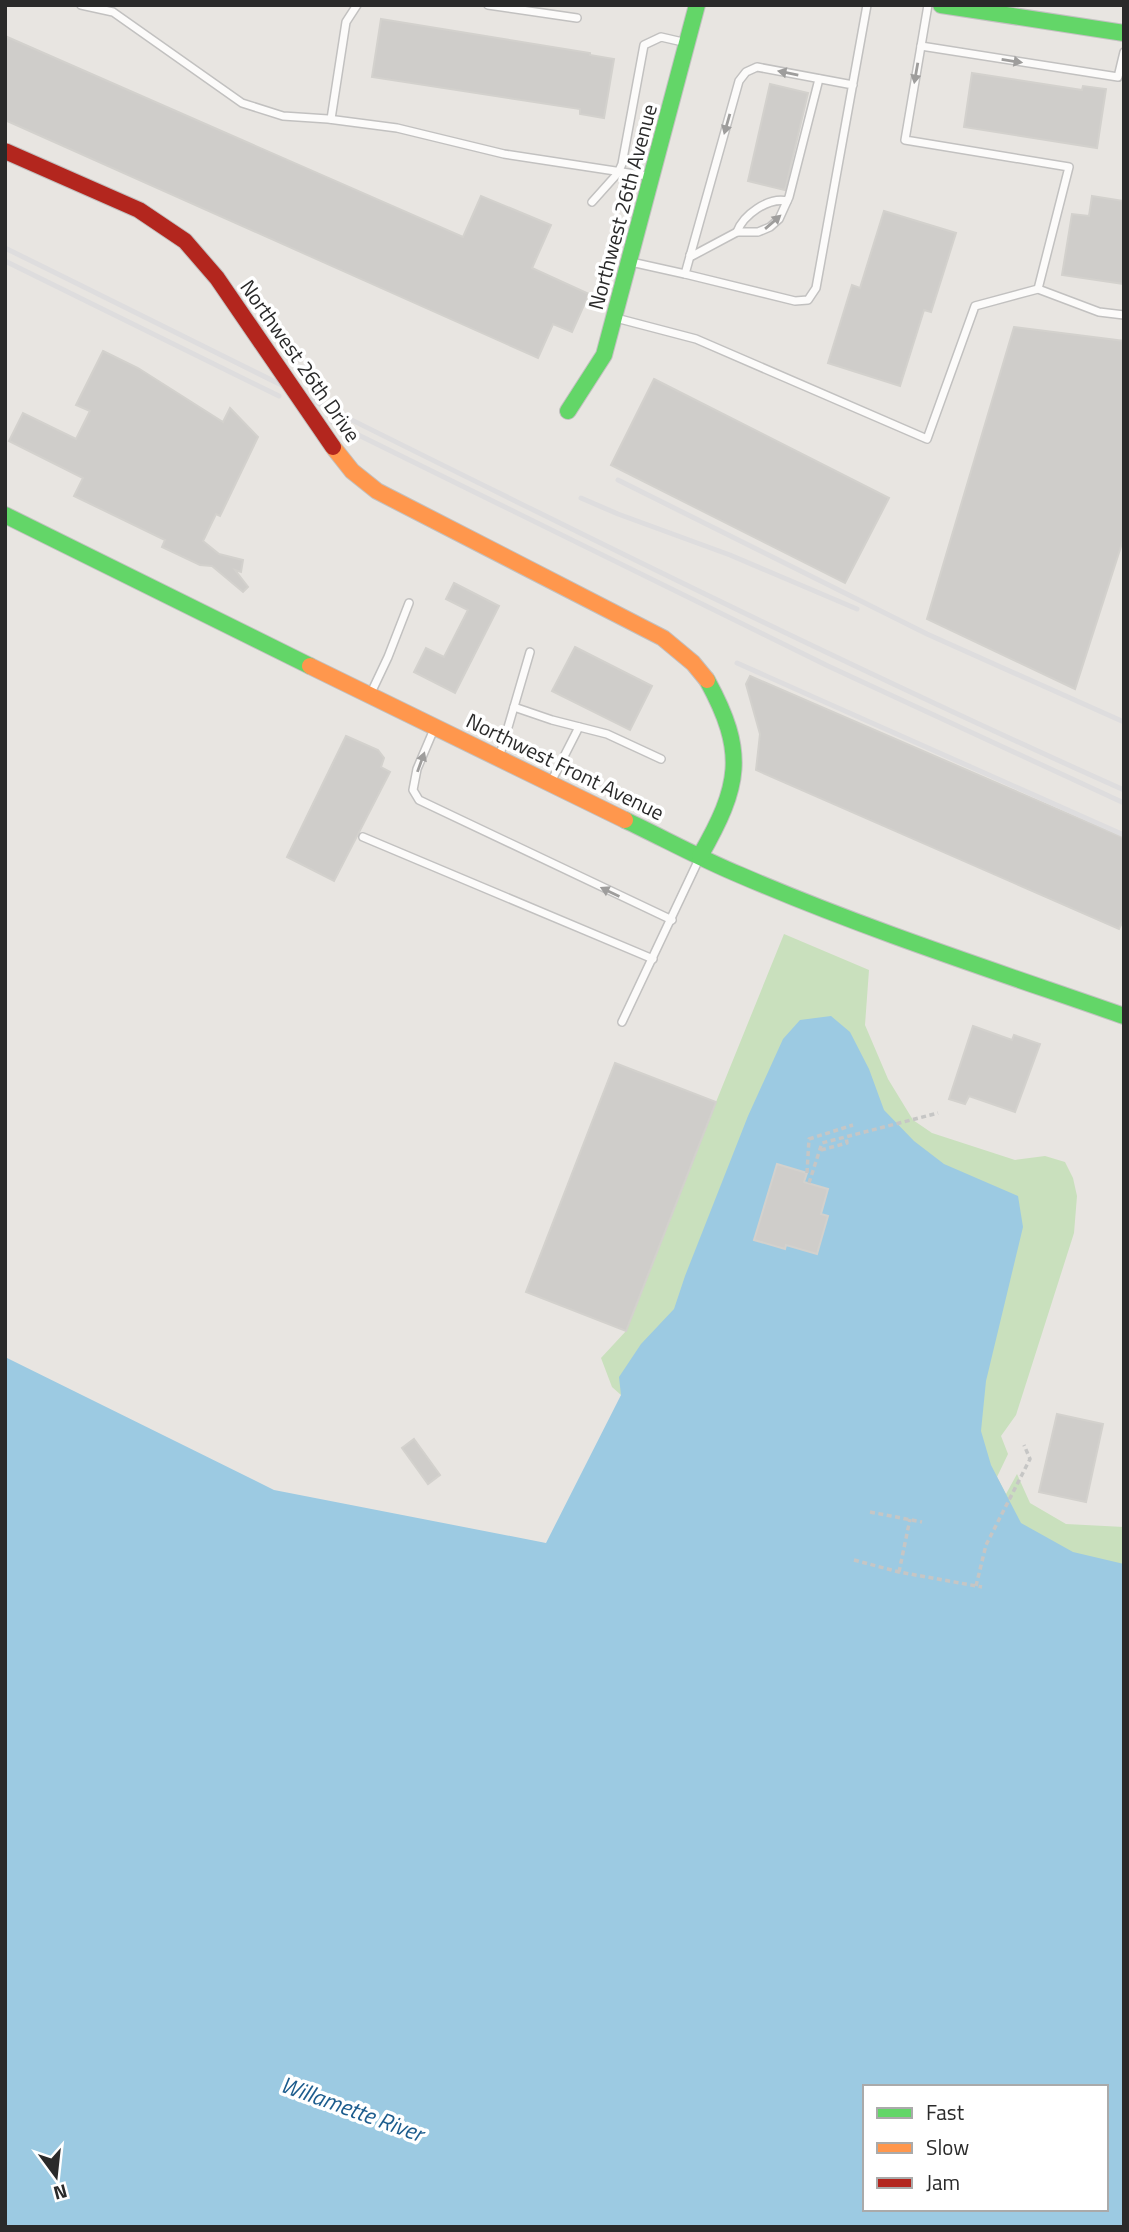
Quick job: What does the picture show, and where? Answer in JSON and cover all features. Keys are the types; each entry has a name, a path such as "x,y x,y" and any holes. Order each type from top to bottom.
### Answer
{"main road":[{"name":"Northwest 26th Avenue","path":"568,411 604,355 697,5"},
{"path":"941,5 1009,10 1124,33"},
{"name":"Northwest 26th Drive","path":"5,151 139,210 185,241 217,278 333,448 352,471 377,491 663,638 693,663 707,680 721,705 732,735 734,770 728,800 700,856"},
{"name":"Northwest Front Avenue","path":"5,515 700,856 809,904 1124,1016"}],"lane":[{"path":"82,5 113,12 242,103 283,116 397,128 504,154 652,177"},
{"path":"331,119 346,22 357,5"},
{"path":"488,5 577,19"},
{"path":"630,262 795,302 808,300 816,288 867,5"},
{"path":"928,5 905,140 1069,167 1038,289"},
{"path":"592,202 618,173 622,164 644,45 660,37 687,43"},
{"path":"921,46 1118,77 1124,52"},
{"path":"684,274 739,81 746,72 757,68 853,85"},
{"path":"690,255 737,232 758,232 779,219 788,201 819,79"},
{"path":"737,232 744,218 758,209 776,200 788,201"},
{"path":"615,318 696,339 927,439 975,306 1038,289 1099,312 1124,315"},
{"path":"369,695 388,657 408,603"},
{"path":"498,758 530,652"},
{"path":"513,707 607,734 661,760"},
{"path":"434,727 417,769 413,790 419,800 672,920"},
{"path":"550,783 579,727"},
{"path":"363,838 653,959"},
{"path":"622,1022 700,856"}],"path":[{"path":"809,1183 822,1143 939,1113"},
{"path":"807,1173 809,1139 853,1125"},
{"path":"821,1150 848,1143 846,1137"},
{"path":"854,1560 899,1572 979,1586 986,1545 1030,1459 1024,1445"},
{"path":"870,1512 922,1521"},
{"path":"899,1572 910,1519"}],"green space":[{"path":"784,934 869,970 865,1025 888,1079 913,1120 932,1133 1015,1160 1045,1156 1065,1162 1073,1178 1077,1196 1074,1233 1016,1415 1001,1436 1008,1454 997,1477 1006,1494 1017,1474 1030,1503 1066,1524 1124,1527 1124,1615 972,1581 737,1220 621,1395 612,1387 601,1358 626,1331"}],"water":[{"name":"Willamette River","path":"831,1016 850,1032 869,1069 884,1110 914,1141 944,1164 1018,1196 1023,1227 986,1381 981,1431 991,1465 1021,1523 1073,1552 1124,1564 1124,2227 5,2227 5,1357 274,1490 546,1543 621,1395 619,1377 641,1344 674,1309 748,1116 783,1039 800,1020"}],"building":[{"path":"381,19 614,59 604,118 580,114 580,109 372,77"},
{"path":"5,36 463,237 481,196 551,225 532,268 589,294 572,332 553,324 538,358 5,120"},
{"path":"972,73 1082,90 1083,86 1106,89 1097,148 964,127"},
{"path":"770,84 808,93 785,190 748,181"},
{"path":"1092,196 1124,201 1124,284 1062,275 1072,214 1089,216"},
{"path":"884,211 956,233 931,312 924,310 900,386 828,363 852,285 860,288"},
{"path":"1014,327 1124,341 1124,537 1075,689 927,619"},
{"path":"103,351 138,368 223,422 230,408 258,437 220,516 216,514 203,541 219,554 243,560 241,572 235,570 248,587 243,592 212,566 200,565 162,547 165,540 74,496 83,478 9,441 23,413 76,439 90,411 76,405"},
{"path":"654,379 889,498 845,583 611,465"},
{"path":"454,583 499,606 455,693 414,672 426,648 444,657 468,610 446,599"},
{"path":"575,647 652,686 630,730 552,691"},
{"path":"750,676 1124,838 1124,919 1119,929 756,770 760,734 746,684"},
{"path":"346,736 378,750 384,758 381,767 390,772 334,881 287,857"},
{"path":"973,1026 1012,1040 1014,1035 1040,1044 1015,1112 969,1096 965,1104 949,1099"},
{"path":"615,1063 716,1102 626,1331 526,1292"},
{"path":"777,1164 807,1173 804,1182 828,1189 821,1214 828,1216 817,1254 754,1240"},
{"path":"1057,1414 1103,1424 1086,1502 1039,1492"},
{"path":"414,1439 440,1475 428,1484 402,1448"}],"railway":[{"path":"5,248 842,660 1124,790"},
{"path":"5,261 279,396"},
{"path":"332,422 828,666 1124,803"},
{"path":"618,480 927,634 1124,722"},
{"path":"581,498 730,555 857,609"},
{"path":"737,663 1124,835"}],"traffic: fast":[{"path":"568,411 604,355 697,5"},
{"path":"941,5 1124,33"},
{"path":"5,515 310,666"},
{"path":"700,856 724,809 734,769 728,728 707,680"},
{"path":"625,820 725,869 787,895 931,949 1124,1016"}],"traffic: slow":[{"path":"333,447 352,471 377,491 663,638 693,663 707,680"},
{"path":"310,666 625,820"}],"traffic: jam":[{"path":"5,151 139,210 185,241 217,278 333,447"}]}
